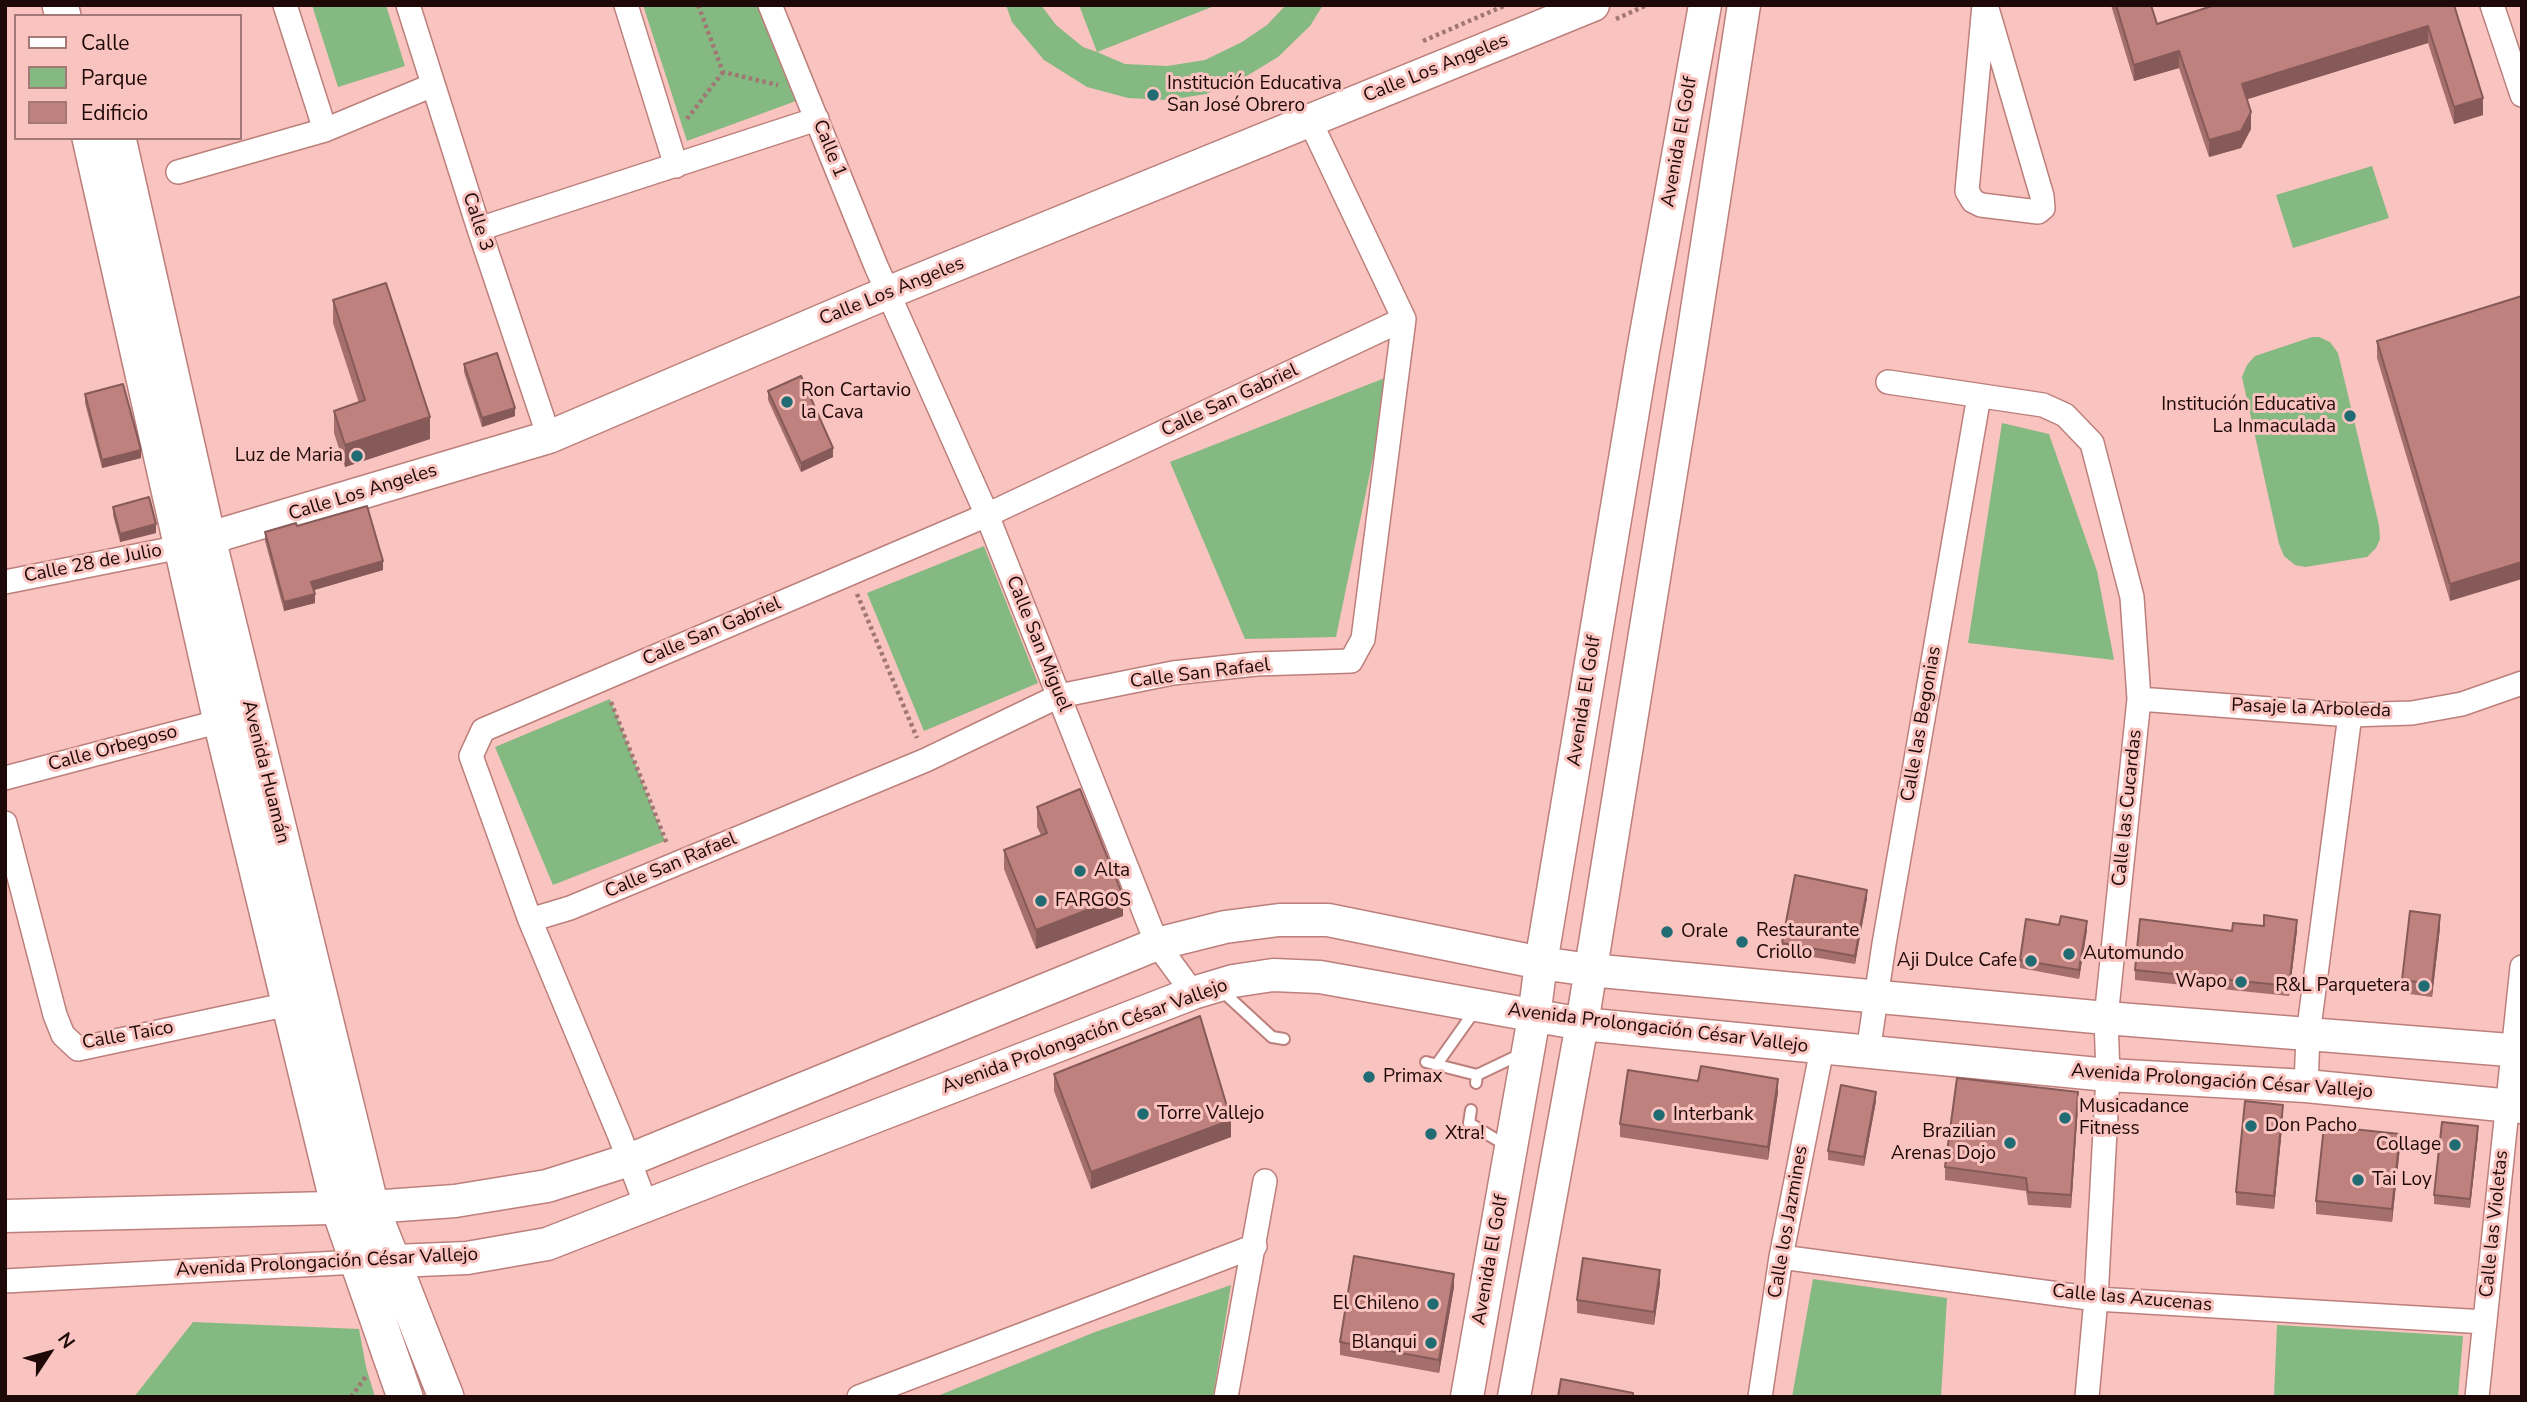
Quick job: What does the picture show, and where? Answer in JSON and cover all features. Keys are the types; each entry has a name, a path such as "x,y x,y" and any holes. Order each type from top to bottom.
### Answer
{"main road":[{"name":"Calle Los Angeles","path":"195,543 549,438 888,292 1592,5"},
{"name":"Avenida El Golf","path":"1467,1397 1534,1017 1643,351 1705,5"},
{"path":"1514,1397 1590,970 1744,5"},
{"name":"Avenida Huamán","path":"91,140 195,543 355,1207 357,1262 405,1397"},
{"name":"Avenida Huamán","path":"118,140 195,543 221,721 289,1004 355,1207 393,1260 446,1397"},
{"path":"1643,351 1690,355"},
{"path":"5,1216 355,1207 455,1201 547,1186 629,1160 1157,944 1225,927 1279,920 1328,920 1541,963 1590,970 2106,1018 2517,1050"},
{"name":"Avenida Prolongación César Vallejo","path":"357,1262 467,1258 547,1244 1205,989 1273,975 1320,977 1581,1024 2108,1075 2306,1086 2515,1106"}],"street":[{"path":"285,5 325,130"},
{"name":"Calle 3","path":"408,5 478,229 549,438"},
{"path":"626,5 676,166"},
{"name":"Calle 1","path":"770,5 888,292"},
{"path":"1985,5 2042,196 2043,208 2038,212 1981,205 1973,201 1967,191 1985,5"},
{"path":"2493,5 2522,94"},
{"path":"178,172 325,130 433,85"},
{"path":"478,229 817,119"},
{"path":"1310,121 1404,319"},
{"name":"Calle San Miguel","path":"888,292 988,515 1157,944 1205,989"},
{"name":"Calle San Gabriel","path":"646,1205 530,920 471,756 483,730 988,515 1404,319"},
{"name":"Calle San Rafael","path":"530,920 570,908 926,760 1059,696 1173,673 1256,664 1351,662 1363,639 1404,319"},
{"name":"Calle las Cucardas","path":"1888,382 2043,405 2065,415 2092,443 2132,597 2139,699 2106,1018 2108,1075 2096,1298 2087,1397"},
{"name":"Calle las Begonias","path":"1868,1052 1979,396"},
{"name":"Calle 28 de Julio","path":"5,582 195,543"},
{"name":"Pasaje la Arboleda","path":"2139,699 2350,715 2412,713 2462,704 2522,683"},
{"path":"2306,1086 2308,1035 2350,715"},
{"name":"Calle Orbegoso","path":"5,778 221,721"},
{"name":"Calle Taico","path":"5,823 55,1015 63,1035 78,1049 289,1004"},
{"name":"Calle las Violetas","path":"2477,1397 2515,1106 2522,967"},
{"name":"Calle los Jazmines","path":"1760,1397 1781,1257 1822,1049"},
{"path":"1226,1397 1265,1181"},
{"path":"859,1397 1255,1247"},
{"name":"Calle las Azucenas","path":"1781,1257 2096,1298 2486,1322"},
{"name":"Avenida Prolongación César Vallejo","path":"5,1281 357,1262"}],"lane":[{"path":"1205,989 1272,1037 1284,1039"},
{"path":"1478,1006 1432,1063 1476,1079 1528,1051"},
{"path":"1471,1110 1469,1123 1511,1149"}],"path":[{"path":"698,5 723,72"},
{"path":"723,72 786,86"},
{"path":"680,110 684,123 723,72"},
{"path":"848,574 926,760"},
{"path":"602,678 675,864"}],"green space":[{"path":"312,5 386,5 405,66 338,87"},
{"path":"643,5 757,5 796,101 687,141"},
{"path":"1006,5 1041,5 1056,25 1083,47 1125,64 1167,66 1205,60 1242,42 1267,25 1286,5 1323,5 1310,26 1278,57 1245,77 1206,94 1168,100 1128,98 1087,87 1044,60 1012,22"},
{"path":"1079,5 1217,5 1097,52"},
{"path":"2372,166 2389,218 2293,248 2276,195"},
{"path":"2312,337 2330,342 2338,353 2379,525 2380,539 2367,557 2305,567 2295,565 2284,556 2279,544 2242,377 2255,356"},
{"path":"1390,376 1336,637 1245,639 1170,462"},
{"path":"2002,423 2049,434 2097,571 2114,660 1968,643"},
{"path":"984,546 1038,683 924,731 867,593"},
{"path":"610,699 665,841 553,885 495,747"},
{"path":"1813,1279 1947,1298 1941,1397 1792,1397"},
{"path":"1231,1285 1213,1397 935,1397 1095,1332"},
{"path":"193,1322 359,1329 375,1397 134,1397"},
{"path":"2277,1325 2463,1336 2458,1397 2274,1397"}],"building":[{"path":"2116,5 2151,5 2157,24 2215,5 2454,5 2483,98 2454,107 2428,26 2242,84 2251,112 2241,131 2209,140 2179,51 2134,65"},
{"path":"386,283 430,417 345,445 334,411 365,400 333,300"},
{"path":"2522,296 2522,562 2450,584 2377,341"},
{"path":"497,353 515,408 482,418 464,364"},
{"path":"801,376 833,448 801,463 768,391"},
{"path":"123,384 141,450 102,460 85,394"},
{"path":"149,497 156,524 120,534 113,507"},
{"path":"367,506 383,561 311,582 315,594 284,602 265,532"},
{"path":"1080,789 1123,896 1036,930 1004,850 1047,833 1037,807"},
{"path":"1795,875 1867,890 1855,956 1782,943"},
{"path":"2410,911 2440,915 2432,984 2402,980"},
{"path":"2264,915 2297,920 2289,986 2135,970 2140,919 2232,931 2233,923 2264,926"},
{"path":"2061,916 2087,921 2079,970 2020,960 2026,919 2059,925"},
{"name":"Torre Vallejo","path":"1200,1016 1231,1120 1091,1172 1054,1074"},
{"path":"1701,1066 1778,1079 1768,1147 1620,1124 1628,1070 1698,1081"},
{"path":"1957,1078 2078,1092 2071,1195 2028,1192 2026,1178 1945,1167"},
{"path":"1841,1085 1876,1092 1864,1157 1828,1151"},
{"path":"2245,1101 2283,1105 2274,1196 2236,1192"},
{"path":"2442,1122 2478,1126 2470,1199 2434,1195"},
{"name":"Tai Loy","path":"2324,1126 2400,1134 2392,1209 2316,1201"},
{"path":"1354,1256 1454,1274 1439,1360 1340,1342"},
{"path":"1583,1258 1660,1270 1654,1312 1577,1300"},
{"path":"1561,1379 1633,1393 1633,1397 1558,1397"}],"place":[{"name":"Institución Educativa San José Obrero","path":"1153,95"},
{"name":"Ron Cartavio la Cava","path":"787,402"},
{"name":"Institución Educativa La Inmaculada","path":"2350,416"},
{"name":"Luz de Maria","path":"357,456"},
{"name":"Alta","path":"1080,871"},
{"name":"FARGOS","path":"1041,901"},
{"name":"Orale","path":"1667,932"},
{"name":"Restaurante Criollo","path":"1742,942"},
{"name":"Automundo","path":"2069,954"},
{"name":"Aji Dulce Cafe","path":"2031,961"},
{"name":"Wapo","path":"2241,982"},
{"name":"R&L Parquetera","path":"2424,986"},
{"name":"Primax","path":"1369,1077"},
{"name":"Torre Vallejo","path":"1143,1114"},
{"name":"Interbank","path":"1659,1115"},
{"name":"Musicadance Fitness","path":"2065,1118"},
{"name":"Don Pacho","path":"2251,1126"},
{"name":"Xtra!","path":"1431,1134"},
{"name":"Brazilian Arenas Dojo","path":"2010,1143"},
{"name":"Collage","path":"2455,1145"},
{"name":"Tai Loy","path":"2358,1180"},
{"name":"El Chileno","path":"1433,1304"},
{"name":"Blanqui","path":"1431,1343"}]}
